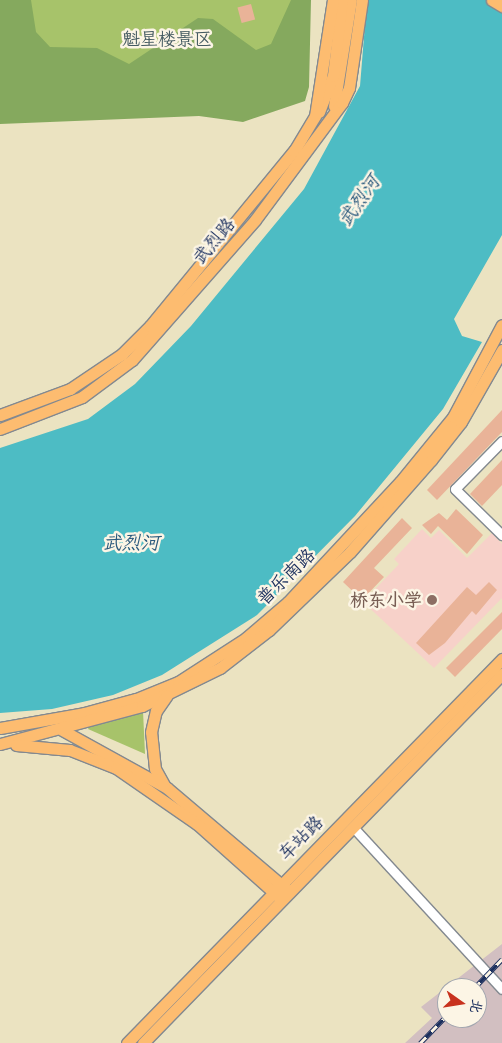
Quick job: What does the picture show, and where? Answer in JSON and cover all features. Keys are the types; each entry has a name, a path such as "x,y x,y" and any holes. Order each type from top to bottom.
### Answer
{"main road":[{"name":"武烈路","path":"0,415 70,389 122,354 227,234 309,128 319,96 333,0"},
{"path":"309,128 325,104 333,76 342,0"},
{"path":"319,137 342,78 351,0"},
{"name":"武烈路","path":"0,429 82,397 132,360 254,220 319,137 349,88 362,0"},
{"path":"492,0 502,6"},
{"name":"普乐南路","path":"0,728 46,722 136,699 185,678 246,638 301,590 400,482 453,416 502,325"},
{"name":"普乐南路","path":"1,744 62,730 167,695 220,668 248,646 350,552 461,422 502,350"},
{"name":"车站路","path":"127,1043 502,659"},
{"name":"车站路","path":"143,1043 502,674"},
{"path":"167,695 156,711 151,732 155,768 167,788"},
{"path":"62,730 167,788 286,897"},
{"path":"1,744 70,750 116,768 197,824 277,888"}],"street":[{"path":"502,441 455,490 502,535"},
{"path":"353,827 502,989"}],"shaded area":[{"name":"桥东小学","path":"422,529 431,538 439,530 467,558 492,533 502,544 502,598 434,668 363,602 399,564 394,559"},
{"path":"502,944 502,1043 405,1043 432,1018 421,1007 437,995 437,1028 487,1028 487,978 458,978"}],"green space":[{"path":"0,0 31,0 36,32 50,47 97,48 129,64 198,18 213,19 256,50 271,44 291,0 311,0 309,87 305,101 243,122 199,116 0,124"},
{"name":"魁星楼景区","path":"13,0 299,0 275,71 57,69"},
{"path":"143,711 145,754 88,729 90,725"}],"water":[{"name":"武烈河","path":"367,0 502,0 502,235 454,319 462,336 482,342 443,409 355,516 257,615 162,675 113,695 52,709 0,713 0,448 88,419 135,384 191,326 304,189 360,86"}],"building":[{"path":"251,4 255,19 242,23 237,8"},
{"path":"502,410 502,432 437,500 427,490"},
{"path":"502,460 502,485 482,506 470,494"},
{"path":"456,509 483,535 467,554 438,526 431,534 422,525 439,513 447,520"},
{"path":"402,518 412,528 374,568 384,577 362,600 343,582"},
{"path":"489,582 497,590 476,615 472,611 445,643 429,655 416,643 467,587 476,595"},
{"path":"502,612 502,629 455,677 446,668"}],"railway":[{"path":"484,978 502,959"},
{"path":"420,1043 437,1025"}],"place":[{"name":"桥东小学","path":"432,600"}]}
